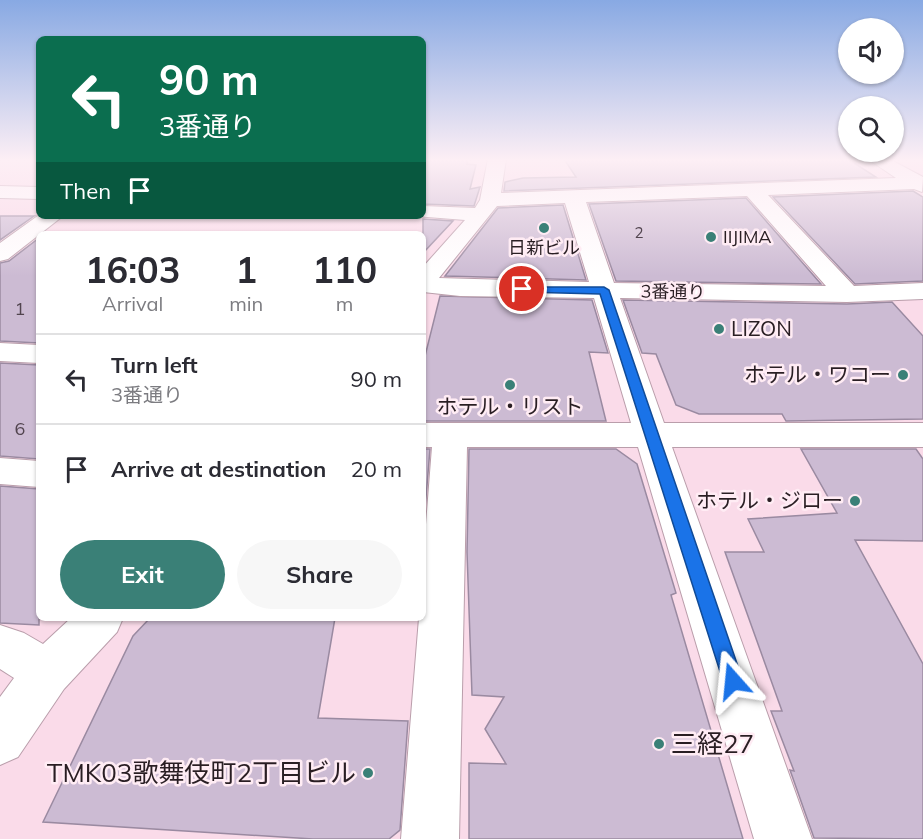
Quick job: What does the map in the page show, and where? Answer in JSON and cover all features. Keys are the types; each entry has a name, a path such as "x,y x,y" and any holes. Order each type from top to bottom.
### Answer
{"street":[{"path":"426,279 486,207 488,198"},
{"path":"426,212 573,198"},
{"path":"574,198 653,434 783,839"},
{"path":"760,198 847,294"},
{"path":"0,254 48,219"},
{"name":"3番通り","path":"426,283 460,288 918,297"},
{"path":"0,352 36,354"},
{"path":"430,839 436,435 923,435"},
{"path":"0,471 36,474"},
{"path":"0,739 46,673 97,621"},
{"path":"0,647 8,648 46,673"}],"building":[{"path":"426,198 476,198 474,206 426,204"},
{"path":"746,198 821,284 616,281 589,204"},
{"path":"774,198 923,198 923,281 855,284"},
{"path":"563,205 586,280 445,276 498,208"},
{"path":"0,216 34,216 0,240"},
{"path":"423,219 453,221 426,250 426,231 423,231"},
{"path":"36,240 36,343 0,341 0,263 9,261"},
{"path":"440,296 592,300 608,353 589,352 606,421 426,421 426,352"},
{"path":"623,300 847,304 892,302 923,336 923,419 786,421 782,414 699,414 676,405 656,354 642,353"},
{"path":"0,363 36,365 36,459 0,456"},
{"path":"426,449 430,449 426,498"},
{"path":"469,449 616,449 637,464 676,593 671,595 743,839 469,839 469,763 506,764 485,729 504,697 472,695 467,552"},
{"path":"801,449 916,449 923,459 923,541 855,540 923,664 923,839 814,838 790,770 794,771 771,711 782,711 725,552 764,552 748,519 837,513"},
{"path":"0,486 36,489 36,621 39,621 39,625 0,623"},
{"path":"147,621 334,621 318,718 408,721 400,830 389,839 313,839 43,822 133,636"}],"place":[{"name":"日新ビル","path":"544,228"},
{"name":"IIJIMA","path":"711,237"},
{"name":"LIZON","path":"719,329"},
{"name":"ホテル・ワコー","path":"903,375"},
{"name":"ホテル・リスト","path":"510,385"},
{"name":"ホテル・ジロー","path":"855,501"},
{"name":"三経27","path":"659,744"},
{"name":"TMK03歌舞伎町2丁目ビル","path":"368,773"}],"route":[{"path":"522,289 604,290 733,681"}]}
